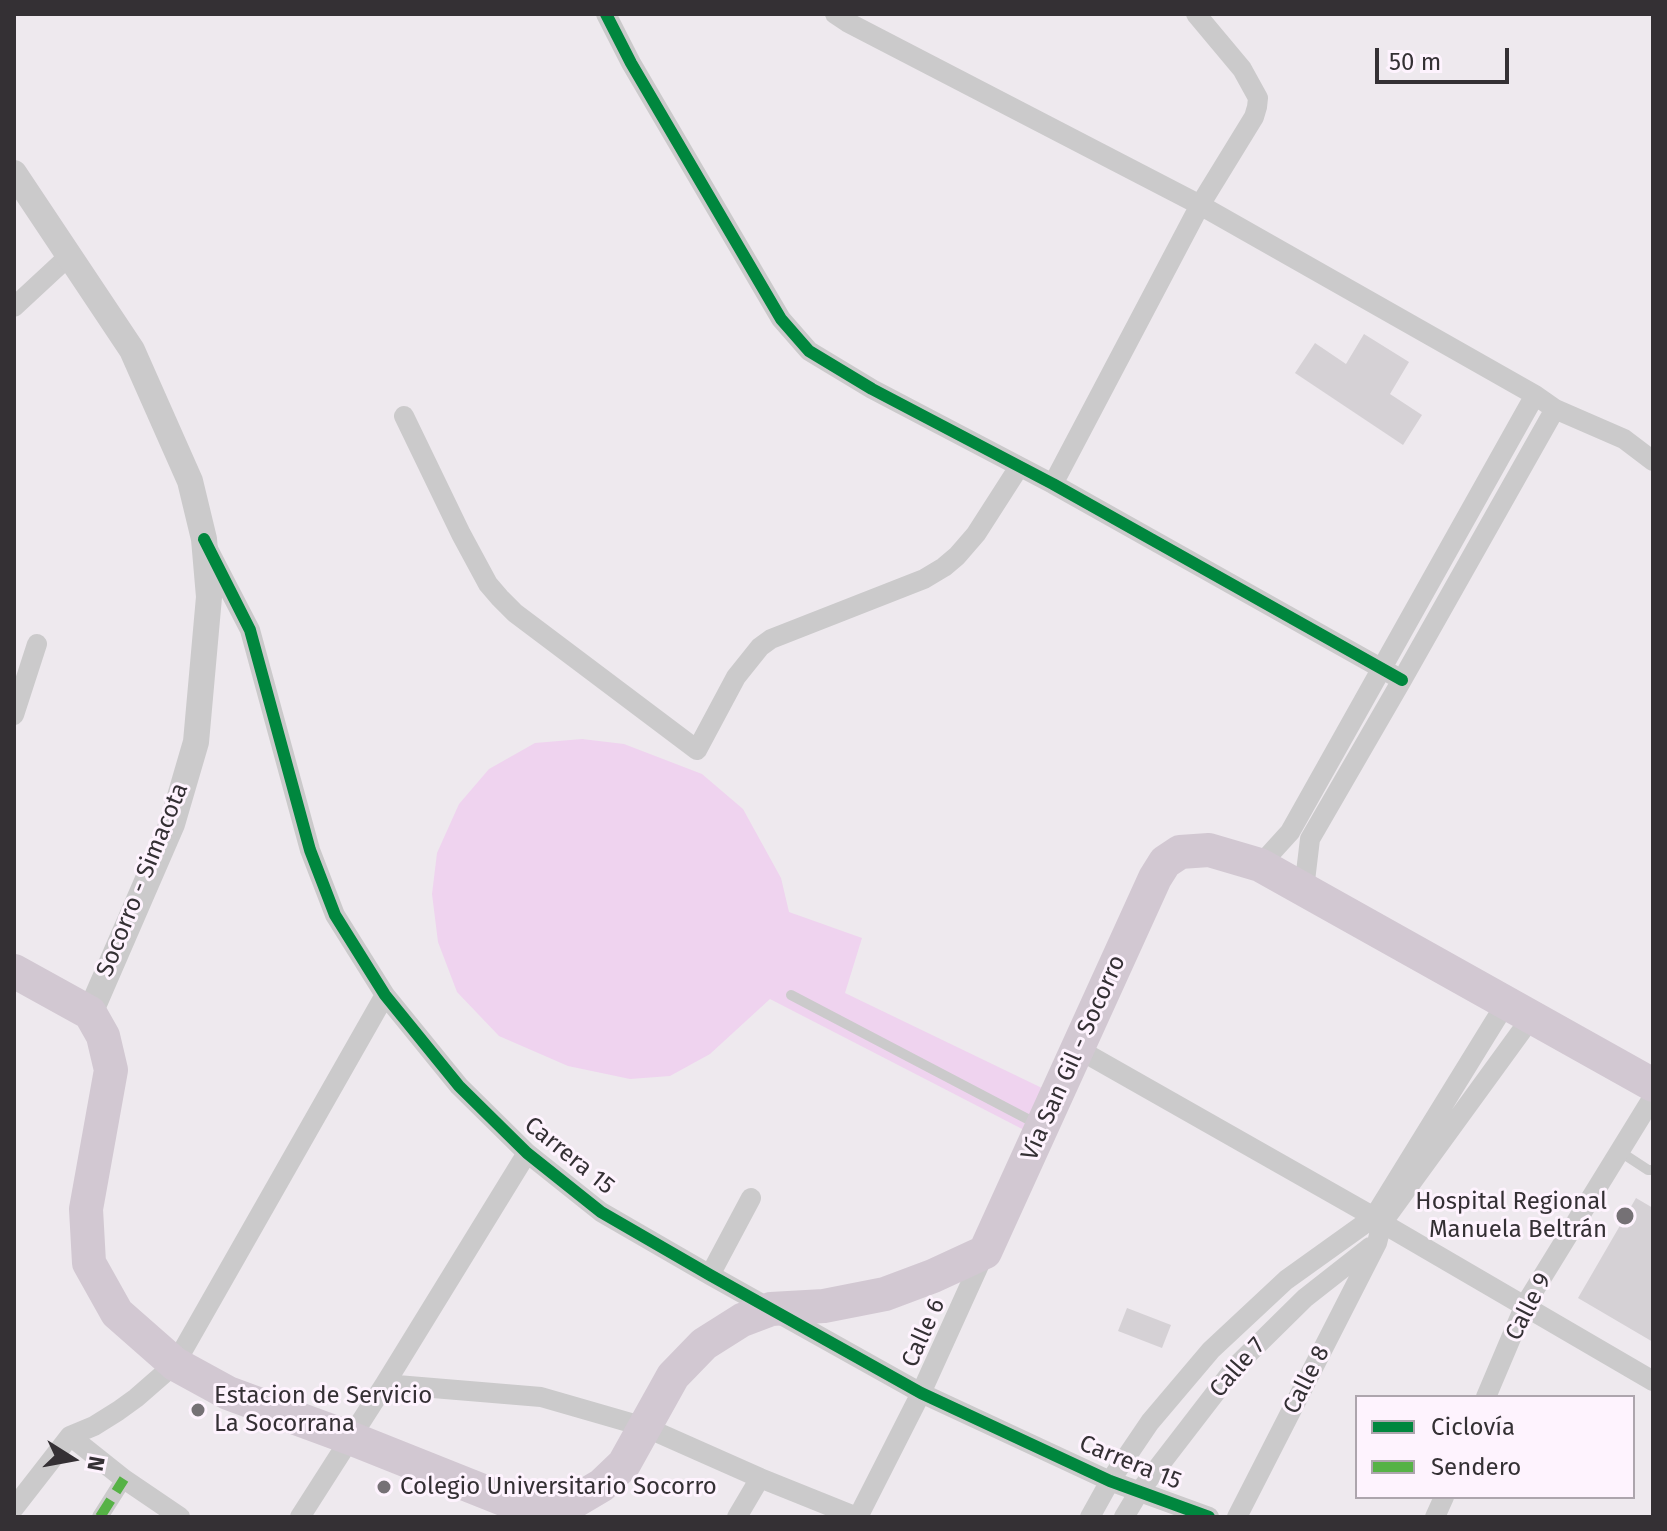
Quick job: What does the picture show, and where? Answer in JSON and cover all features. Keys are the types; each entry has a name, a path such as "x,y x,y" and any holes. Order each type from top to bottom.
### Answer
{"highway":[{"name":"Vía San Gil - Socorro","path":"985,1252 1155,878 1165,862 1180,852 1209,850 1260,865 1653,1085"},
{"path":"14,971 90,1013 103,1036 111,1070 86,1209 89,1263 117,1313 175,1364 228,1393 537,1513 575,1501 602,1485 624,1464 673,1376 704,1344 742,1320 771,1309 824,1306 885,1294 985,1252"}],"street":[{"path":"606,14 781,319 809,351 872,389 1053,484 1402,680"},
{"path":"835,14 1200,205 1555,409 1624,439 1653,461"},
{"path":"1053,484 1200,205 1254,117 1258,98 1242,69 1196,14"},
{"name":"Socorro - Simacota","path":"14,173 132,350 190,481 204,539 209,597 196,742 172,824 90,1013"},
{"path":"14,307 69,256"},
{"path":"1260,865 1290,832 1535,395"},
{"path":"1304,889 1310,839 1555,409"},
{"path":"404,416 461,534 488,584 500,598 515,613 697,750 736,677 760,647 771,639 924,579 944,567 976,534 1019,467"},
{"name":"Carrera 15","path":"204,539 250,630 310,850 335,915 385,995 459,1086 527,1153 601,1212 921,1393 1110,1481 1209,1517"},
{"path":"14,715 37,644"},
{"path":"14,1508 70,1436 94,1426 127,1405 175,1364 385,995"},
{"path":"1378,1228 1519,1010"},
{"path":"1090,1517 1150,1422 1211,1350 1286,1280 1378,1228 1519,1010"},
{"path":"1078,1049 1378,1228 1525,1305 1653,1381"},
{"name":"Calle 9","path":"1487,1395 1525,1305 1653,1097"},
{"path":"300,1517 527,1153"},
{"path":"710,1275 751,1198"},
{"name":"Calle 7","path":"1124,1517 1139,1492 1236,1366 1378,1228"},
{"name":"Calle 8","path":"1237,1517 1378,1228"},
{"name":"Calle 6","path":"857,1517 921,1393 985,1252"},
{"path":"1211,1350 1236,1366"},
{"path":"385,1384 541,1397 645,1427 857,1517"},
{"path":"70,1436 124,1479 180,1517"},
{"path":"737,1517 760,1478"},
{"path":"100,1517 124,1479"}],"lane":[{"path":"791,995 1042,1127"},
{"path":"1619,1151 1648,1170 1653,1170"}],"shaded area":[{"path":"582,739 624,744 702,774 743,809 781,878 789,912 862,938 845,993 1042,1088 1026,1131 770,999 710,1054 670,1076 630,1079 568,1066 499,1036 457,992 438,942 432,894 437,853 459,804 489,769 535,743"}],"building":[{"path":"1364,334 1409,362 1390,394 1422,415 1403,445 1295,373 1315,343 1346,364"},
{"path":"1636,1198 1653,1208 1653,1342 1578,1298"},
{"path":"1127,1308 1171,1325 1162,1348 1118,1331"}],"marked path":[{"path":"100,1517 124,1479"}],"cycle path":[{"path":"606,14 631,63 781,319 809,351 872,389 1053,484 1402,680"},
{"path":"204,539 250,630 310,850 335,915 385,995 459,1086 527,1153 601,1212 921,1393 1110,1481 1209,1517"}],"place":[{"name":"Hospital Regional Manuela Beltrán","path":"1625,1216"},
{"name":"Estacion de Servicio La Socorrana","path":"198,1410"},
{"name":"Colegio Universitario Socorro","path":"384,1487"}]}
